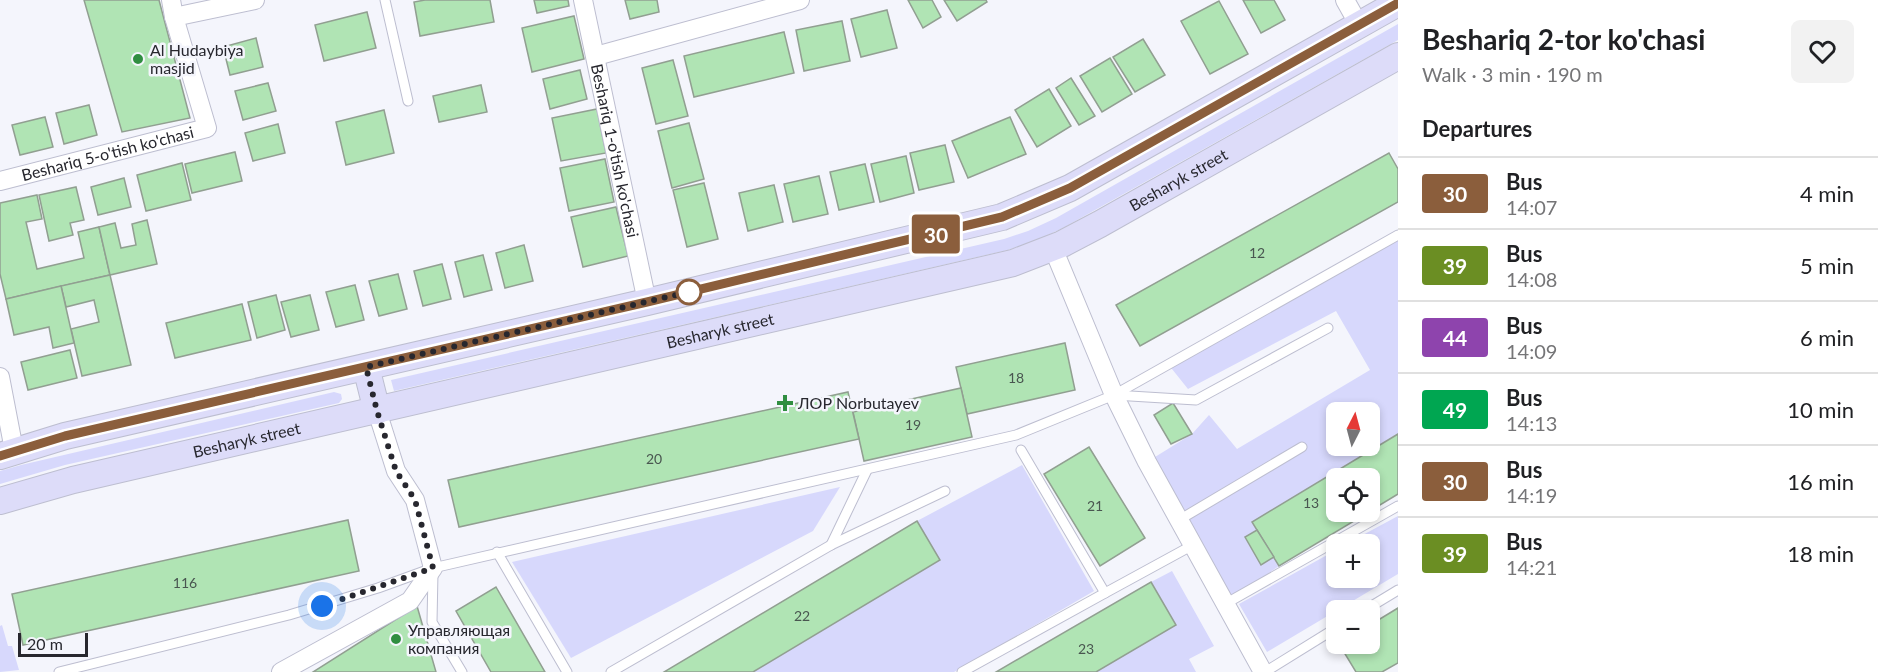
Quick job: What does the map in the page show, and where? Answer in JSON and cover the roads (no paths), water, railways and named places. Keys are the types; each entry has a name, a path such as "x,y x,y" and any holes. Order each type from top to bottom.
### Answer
{"main road":[{"path":"7,453 65,436 647,302 1002,217 1070,188 1398,3"},
{"name":"Besharyk street","path":"0,501 73,480 1002,266 1053,248 1100,224 1398,56"},
{"path":"366,367 377,411"}],"street":[{"name":"Beshariq 5-o'tish ko'chasi","path":"0,181 207,128 172,8 255,0"},
{"name":"Beshariq 1-o'tish ko'chasi","path":"583,0 647,302"},
{"path":"596,56 800,0"},
{"path":"1345,0 1359,25"},
{"path":"1053,248 1114,394 1179,520 1264,672"},
{"path":"0,377 7,453"},
{"path":"281,672 410,601 433,568 415,500 396,471 377,411"}],"lane":[{"path":"385,0 408,100"},
{"path":"59,672 290,615 378,588 433,568 497,552 1016,435 1114,394 1398,235"},
{"path":"1114,394 1196,400 1328,328"},
{"path":"1179,520 1302,447"},
{"path":"1021,450 1105,593"},
{"path":"831,545 867,470"},
{"path":"611,672 831,545 945,491"},
{"path":"1225,604 1398,506"},
{"path":"962,672 1193,545"},
{"path":"497,552 567,672"},
{"path":"433,568 432,622 462,672"},
{"path":"1380,601 1398,590"},
{"path":"1264,672 1326,634"}],"place":[{"name":"Al Hudaybiya masjid","path":"138,59"},
{"name":"ЛОР Norbutayev","path":"785,403"},
{"name":"Управляющая компания","path":"396,639"}]}
